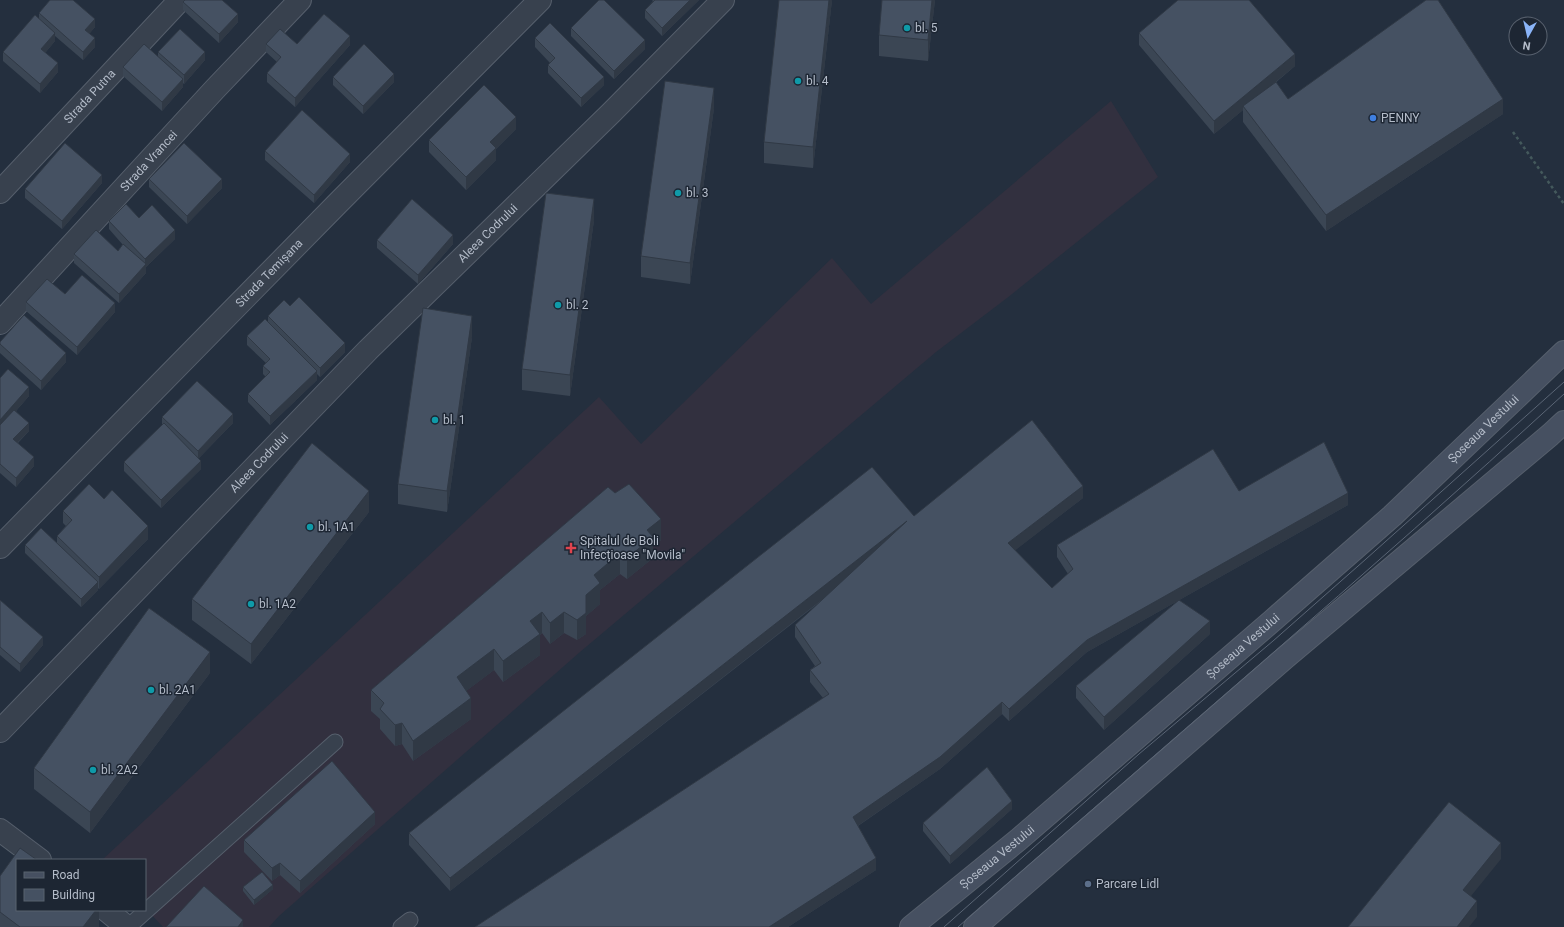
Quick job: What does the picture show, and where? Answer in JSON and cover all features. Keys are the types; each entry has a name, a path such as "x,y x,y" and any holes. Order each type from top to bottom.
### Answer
{"main road":[{"name":"Șoseaua Vestului","path":"910,927 1018,840 1392,516 1564,352"},
{"path":"975,927 1286,657 1564,422"}],"street":[{"name":"Strada Putna","path":"0,192 180,0"},
{"name":"Strada Vrancei","path":"0,323 300,0"},
{"name":"Strada Temișana","path":"0,547 540,0"},
{"name":"Aleea Codrului","path":"0,731 368,350 611,113 723,0"},
{"path":"0,830 39,859"},
{"path":"107,911 128,927"}],"lane":[{"path":"146,911 335,742"},
{"path":"128,927 146,911"}],"path":[{"path":"1513,132 1564,204"}],"shaded area":[{"name":"Spitalul de Boli Infecțioase \"Movila\"","path":"1111,101 1158,177 1007,298 936,352 580,652 279,916 269,927 163,927 146,909 146,859 103,859 599,397 641,444 832,258 871,304"}],"building":[{"path":"50,0 73,0 95,19 85,30 95,38 83,52 39,13"},
{"path":"185,0 222,0 238,14 219,34 183,2"},
{"path":"599,0 604,0 645,40 614,71 571,28"},
{"path":"655,0 690,0 662,28 645,10"},
{"name":"bl. 4","path":"779,0 829,0 813,147 764,142"},
{"name":"bl. 5","path":"882,0 932,0 928,40 879,35"},
{"path":"1178,0 1249,0 1295,54 1214,121 1139,33"},
{"name":"PENNY","path":"1426,0 1438,0 1503,99 1326,215 1243,106 1276,82 1288,99"},
{"path":"324,14 350,36 295,98 267,73 281,57 266,44 280,29 297,44"},
{"path":"35,15 55,33 41,49 58,63 40,84 3,52"},
{"path":"550,23 604,77 581,98 548,65 555,58 535,38"},
{"path":"180,29 205,52 184,75 158,52"},
{"path":"144,44 183,79 162,102 123,67"},
{"path":"364,44 394,74 363,106 333,77"},
{"name":"bl. 3","path":"665,81 714,88 690,263 641,256"},
{"path":"484,85 516,117 490,142 496,148 466,177 429,140"},
{"path":"302,110 350,154 314,195 265,151"},
{"path":"65,143 102,175 62,221 25,189"},
{"path":"184,143 222,179 187,216 149,179"},
{"name":"bl. 2","path":"546,193 594,199 570,375 522,369"},
{"path":"412,199 453,235 418,275 377,240"},
{"path":"126,204 139,218 152,205 175,230 145,259 109,221"},
{"path":"96,230 118,251 123,244 146,264 119,294 74,254"},
{"path":"82,275 115,303 77,347 26,302 47,279 65,294"},
{"path":"299,297 345,343 320,368 268,316 284,300 290,306"},
{"name":"bl. 1","path":"423,308 472,316 447,491 398,484"},
{"path":"24,315 66,353 41,381 0,344 0,342"},
{"path":"265,319 317,371 270,416 248,394 270,372 263,366 270,359 247,336"},
{"path":"8,369 29,387 0,420 0,378"},
{"path":"197,381 233,414 198,451 162,417"},
{"path":"14,410 29,423 13,439 34,457 16,478 0,464 0,425"},
{"path":"1032,420 1083,486 1008,543 1052,588 1073,569 1057,545 1213,449 1239,491 1324,442 1348,493 1087,640 1009,709 1002,702 940,757 853,817 876,858 769,927 475,927 829,694 810,670 821,663 795,625 907,521 450,878 409,833 872,467 914,516"},
{"path":"164,423 201,461 161,500 124,462"},
{"path":"312,443 369,491 251,644 192,599"},
{"path":"89,484 104,499 112,490 148,526 99,577 57,536 72,520 63,511"},
{"name":"Spitalul de Boli Infecțioase \"Movila\"","path":"629,484 661,519 647,530 653,537 627,558 620,553 594,575 600,583 586,595 586,613 577,620 564,612 550,623 542,612 530,621 540,634 503,661 494,649 457,677 471,698 413,741 402,723 395,725 380,709 384,703 371,690 608,487 615,493"},
{"path":"41,528 98,582 81,599 25,545"},
{"path":"0,600 43,637 20,664 0,647"},
{"path":"1179,600 1210,621 1104,717 1076,686"},
{"path":"149,608 210,652 90,812 34,768"},
{"path":"332,761 375,812 300,881 280,863 272,868 244,840"},
{"path":"987,767 1012,801 950,856 923,823"},
{"path":"1449,802 1501,843 1463,890 1477,901 1457,927 1348,927"},
{"path":"20,848 36,859 16,859 16,911 95,911 83,927 20,927 0,912 0,876"},
{"path":"262,872 273,885 254,900 243,887"},
{"path":"204,886 243,920 238,927 166,927"}],"tram line":[{"path":"944,927 1139,754 1273,641 1564,382"},
{"path":"958,927 1339,596 1564,394"}],"place":[{"name":"bl. 5","path":"907,28"},
{"name":"bl. 4","path":"798,81"},
{"name":"PENNY","path":"1373,118"},
{"name":"bl. 3","path":"678,193"},
{"name":"bl. 2","path":"558,305"},
{"name":"bl. 1","path":"435,420"},
{"name":"bl. 1A1","path":"310,527"},
{"name":"Spitalul de Boli Infecțioase \"Movila\"","path":"571,548"},
{"name":"bl. 1A2","path":"251,604"},
{"name":"bl. 2A1","path":"151,690"},
{"name":"bl. 2A2","path":"93,770"},
{"name":"Parcare Lidl","path":"1088,884"}]}
